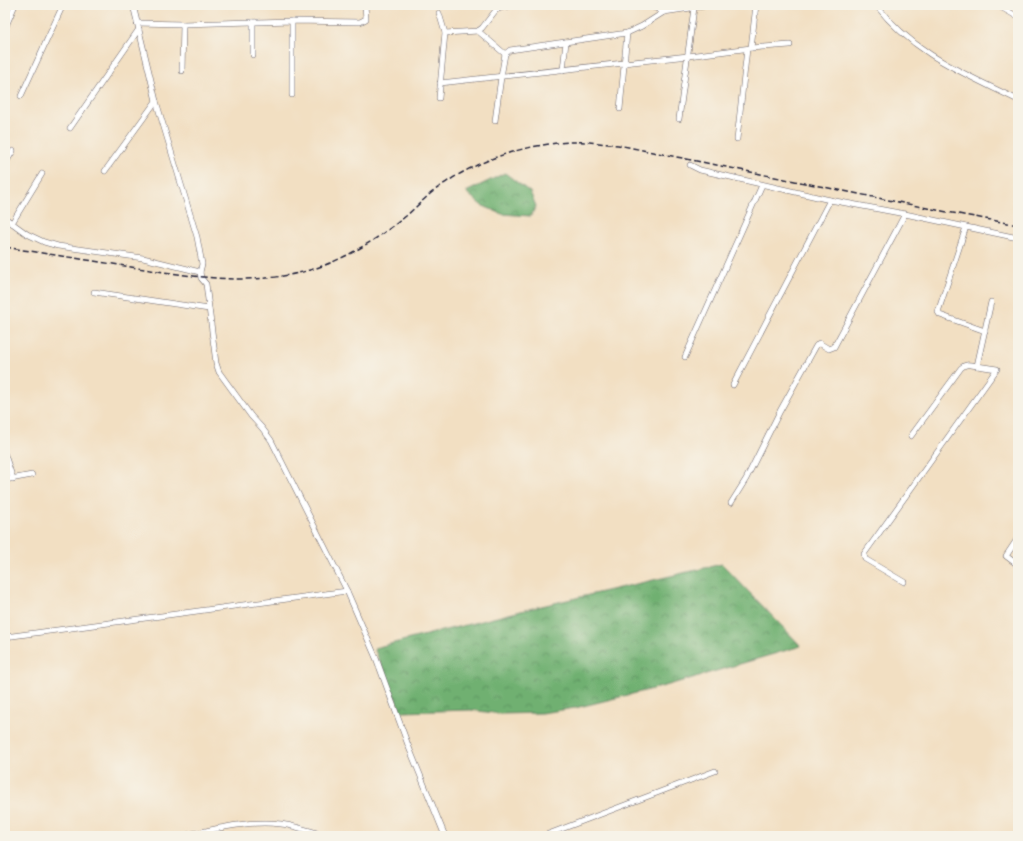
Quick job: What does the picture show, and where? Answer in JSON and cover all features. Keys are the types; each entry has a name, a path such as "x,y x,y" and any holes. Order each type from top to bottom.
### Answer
{"street":[{"path":"5,28 15,5"},
{"path":"21,96 63,5"},
{"path":"133,5 156,101 197,238 202,264 200,272 206,284 216,363 219,372 247,412 271,440 347,591 376,658 408,745 445,836"},
{"path":"137,23 184,24 292,21 360,22 366,19 365,5"},
{"path":"445,33 478,31 496,10 503,7 517,5"},
{"path":"649,5 664,12"},
{"path":"496,121 505,54 513,49 626,33 642,26 664,12 711,5"},
{"path":"738,139 749,48 756,5"},
{"path":"876,5 885,17 928,54 967,76 1018,100"},
{"path":"997,5 1018,16"},
{"path":"678,119 694,8"},
{"path":"439,13 445,33 439,98"},
{"path":"292,21 292,95"},
{"path":"253,22 253,56"},
{"path":"182,71 184,24"},
{"path":"70,128 139,29"},
{"path":"478,31 505,54"},
{"path":"620,110 626,33"},
{"path":"563,70 566,42"},
{"path":"440,83 749,48 790,45"},
{"path":"105,171 156,101"},
{"path":"5,164 13,151"},
{"path":"690,165 700,170 762,185 1017,238 1018,229"},
{"path":"12,223 42,174"},
{"path":"685,357 762,185"},
{"path":"733,385 830,200"},
{"path":"730,503 746,479 780,411 816,346 819,344 829,349 834,348 905,214"},
{"path":"5,218 27,234 44,242 65,247 143,258 200,272"},
{"path":"966,227 938,308 938,312 940,315 985,331"},
{"path":"94,292 209,309"},
{"path":"977,366 991,302"},
{"path":"904,582 866,559 864,554 997,369 968,364 964,365 911,436"},
{"path":"5,455 14,479"},
{"path":"5,480 32,475"},
{"path":"1018,538 1006,556 1018,565"},
{"path":"5,637 347,591"},
{"path":"543,836 715,771"},
{"path":"183,836 236,825 280,824 326,836"}],"green space":[{"path":"505,173 530,192 536,206 531,216 502,214 481,205 466,192"},
{"path":"722,564 801,646 665,686 575,708 541,713 501,714 471,710 401,712 374,648 533,608"}],"railway":[{"path":"5,247 156,271 205,277 229,279 277,277 325,265 346,256 387,231 430,194 447,182 485,162 526,148 568,142 589,142 618,145 1018,225"}]}
